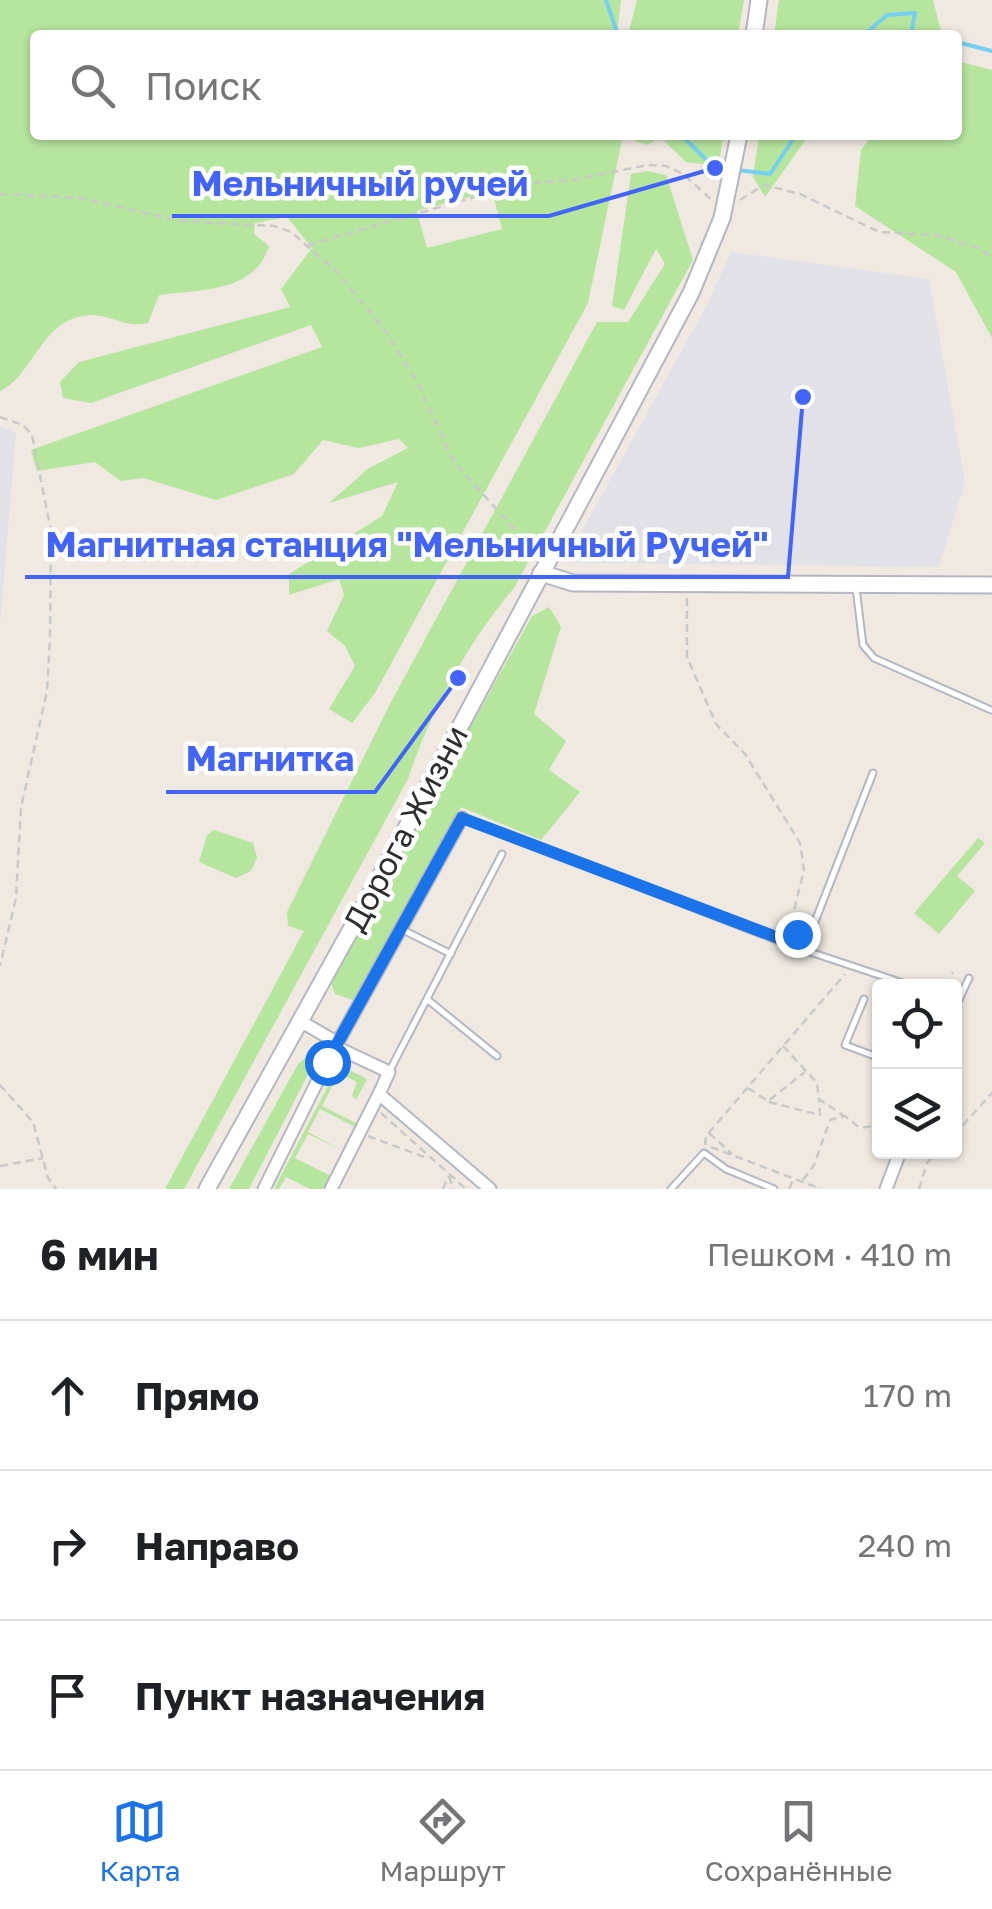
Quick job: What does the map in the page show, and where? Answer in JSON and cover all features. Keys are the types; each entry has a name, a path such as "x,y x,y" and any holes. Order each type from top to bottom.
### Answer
{"main road":[{"path":"755,30 759,0"},
{"name":"Дорога Жизни","path":"207,1189 691,293 724,210 738,140"},
{"path":"541,573 574,584 992,586"}],"street":[{"path":"264,1189 462,818"},
{"path":"300,1022 389,1072 365,1135 332,1189"},
{"path":"379,1094 490,1189"},
{"path":"886,1189 897,1159"}],"lane":[{"path":"856,588 863,644 874,658 991,710"},
{"path":"805,948 873,773"},
{"path":"462,818 892,979"},
{"path":"389,1072 502,854"},
{"path":"401,928 452,954"},
{"path":"962,991 968,978"},
{"path":"864,999 845,1045 872,1055"},
{"path":"428,1000 497,1056"},
{"path":"671,1189 704,1149 726,1169 774,1189"}],"path":[{"path":"308,245 520,184 572,180 648,164 666,166 683,174 724,210 764,185 800,194 880,232 937,234 981,249 992,258"},
{"path":"0,194 82,198 180,221 274,226 308,245 336,271 384,329 415,378 454,462 528,544"},
{"path":"0,417 23,425 32,434 51,531 52,581 47,691 21,808 16,898 0,966"},
{"path":"687,586 688,657 716,724 745,754 800,844 804,870 792,922 805,948"},
{"path":"821,1189 732,1155 704,1149 709,1133 852,965"},
{"path":"950,979 952,972"},
{"path":"783,1046 817,1083 820,1114"},
{"path":"768,1101 806,1072"},
{"path":"0,1086 34,1122 54,1189"},
{"path":"748,1088 768,1101 830,1120 846,1116"},
{"path":"962,1126 992,1093"},
{"path":"820,1099 860,1128 872,1127"},
{"path":"428,1158 365,1135 381,1114 466,1189"},
{"path":"802,1181 814,1165 830,1120"},
{"path":"709,1133 732,1155"},
{"path":"0,1166 43,1158"},
{"path":"919,1189 931,1159"},
{"path":"443,1189 448,1174"},
{"path":"448,1174 453,1189"},
{"path":"789,1189 794,1178"}],"shaded area":[{"path":"731,252 929,279 965,482 939,567 574,563 573,547 708,303"},
{"path":"0,426 16,433 0,624"}],"green space":[{"path":"0,0 621,0 618,30 30,30 30,140 622,140 588,303 375,693 352,723 329,709 355,666 345,646 327,631 344,595 339,579 289,595 289,574 382,516 398,482 329,503 369,468 408,448 399,439 359,448 323,440 294,474 216,500 143,478 121,481 95,462 37,471 31,450 322,347 311,325 91,403 63,398 60,382 79,362 290,307 281,289 312,248 287,217 255,223 254,234 269,246 252,273 239,281 159,295 148,323 128,324 94,315 72,319 51,333 10,385 0,391","holes":["492,191 502,229 427,248 417,211"]},
{"path":"637,0 744,0 739,30 629,30"},
{"path":"779,0 933,0 941,30 775,30"},
{"path":"962,62 992,70 992,338 956,272 855,206 861,150 868,140 962,140"},
{"path":"663,140 722,140 719,166 686,162"},
{"path":"758,140 805,140 765,197 753,177"},
{"path":"648,171 666,175 693,260 514,588 481,631 452,679 427,728 408,779 184,1189 165,1189 304,931 288,926 287,912 391,702 597,322 628,322 665,264 656,249 624,310 612,306 631,174"},
{"path":"549,607 561,627 534,714 566,741 549,770 580,792 541,840 461,807 353,1000 335,994 330,980 532,616"},
{"path":"214,830 253,843 257,858 251,871 236,878 199,862 207,835"},
{"path":"978,838 985,843 957,876 975,891 939,934 914,913"},
{"path":"309,1055 315,1061 249,1189 229,1189 298,1064"},
{"path":"339,1065 367,1079 356,1100 352,1096 357,1082 339,1073 322,1106 356,1123 355,1127 320,1109 308,1132 343,1151 308,1134 295,1158 331,1176 323,1189 310,1189 286,1177 279,1189 274,1189"}],"waterway":[{"path":"606,0 616,30"},
{"path":"870,30 887,15 915,13 912,30"},
{"path":"962,43 992,51"},
{"path":"686,140 715,168 728,169"},
{"path":"737,170 770,174 793,140"}],"place":[{"name":"Мельничный ручей","path":"715,168"},
{"name":"Магнитная станция \"Мельничный Ручей\"","path":"803,397"},
{"name":"Магнитка","path":"458,678"}],"route":[{"path":"327,1062 462,818 805,948 797,934"}]}
